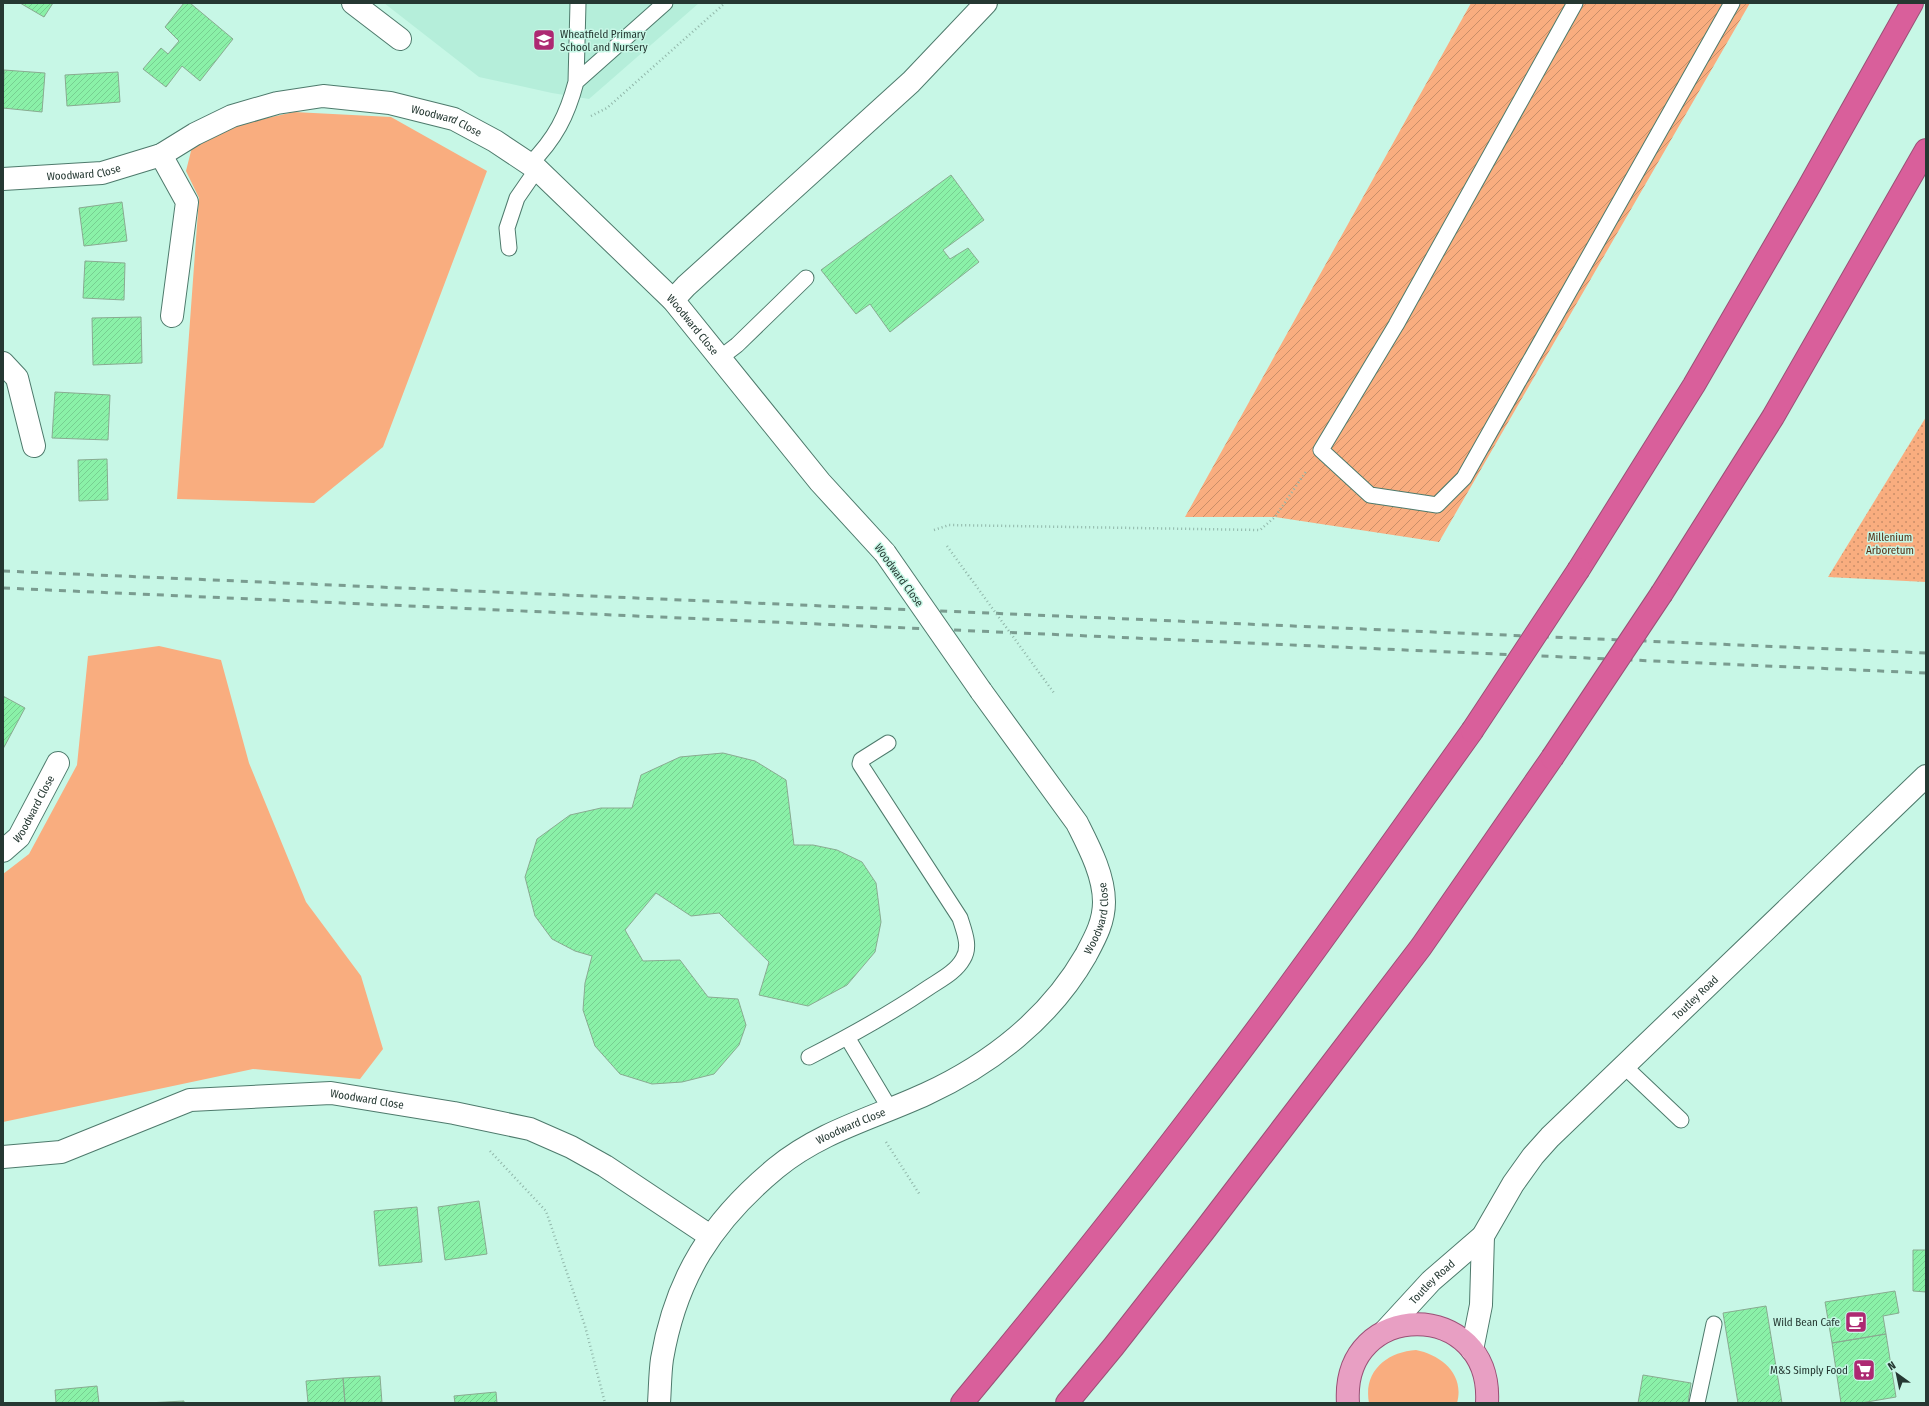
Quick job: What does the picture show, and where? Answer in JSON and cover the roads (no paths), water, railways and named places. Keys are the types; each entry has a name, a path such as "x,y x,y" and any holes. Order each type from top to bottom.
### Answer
{"highway":[{"path":"962,1403 1078,1262 1206,1097 1319,944 1472,731 1579,569 1694,385 1803,197 1912,3"},
{"path":"1067,1403 1114,1346 1421,946 1552,758 1662,593 1773,417 1926,150"}],"main road":[{"path":"1343,1398 1349,1376 1358,1355 1374,1337 1385,1331 1408,1324 1432,1325 1455,1334 1472,1350 1482,1366 1490,1397"}],"street":[{"path":"353,3 400,39"},
{"path":"674,300 686,286 911,82 986,3"},
{"name":"Woodward Close","path":"3,179 102,173 161,155 195,134 232,116 276,103 323,96 390,103 454,119 495,141 534,166 674,300 820,482 885,553 981,691 1077,823 1087,842 1101,882 1104,902 1102,921 1096,936 1076,971 1048,1009 1025,1031 974,1068 925,1095 870,1116 829,1134 804,1148 777,1167 728,1213 710,1236 690,1270 668,1329 662,1361 659,1403"},
{"path":"161,155 187,202 172,316"},
{"path":"3,363 17,378 34,446"},
{"name":"Woodward Close","path":"3,851 19,837 58,763"},
{"name":"Toutley Road","path":"1385,1331 1431,1281 1483,1236 1514,1184 1533,1156 1550,1137 1926,776"},
{"name":"Woodward Close","path":"3,1157 61,1152 190,1100 331,1093 454,1113 530,1129 571,1146 605,1166 710,1236"},
{"name":"Toutley Road","path":"1472,1350 1481,1305 1483,1236"}],"lane":[{"path":"509,248 507,228 518,198 534,166 554,137 572,98 576,82 578,3"},
{"path":"576,82 665,3"},
{"path":"1574,3 1396,325 1321,450 1370,495 1437,504 1464,478 1732,3"},
{"path":"720,358 737,345 806,278"},
{"path":"809,1057 901,1006 948,974 964,959 967,946 960,918 860,764 861,760 888,743"},
{"path":"847,1037 890,1109"},
{"path":"1624,1066 1681,1120"},
{"path":"1697,1403 1714,1324"}],"railway":[{"path":"3,571 1926,653"},
{"path":"3,588 1926,673"}],"place":[{"name":"Wheatfield Primary School and Nursery","path":"544,40"},
{"name":"Wild Bean Cafe","path":"1856,1322"},
{"name":"M&S Simply Food","path":"1864,1370"}],"park label":[{"name":"Millenium Arboretum","path":"1890,543"}]}
